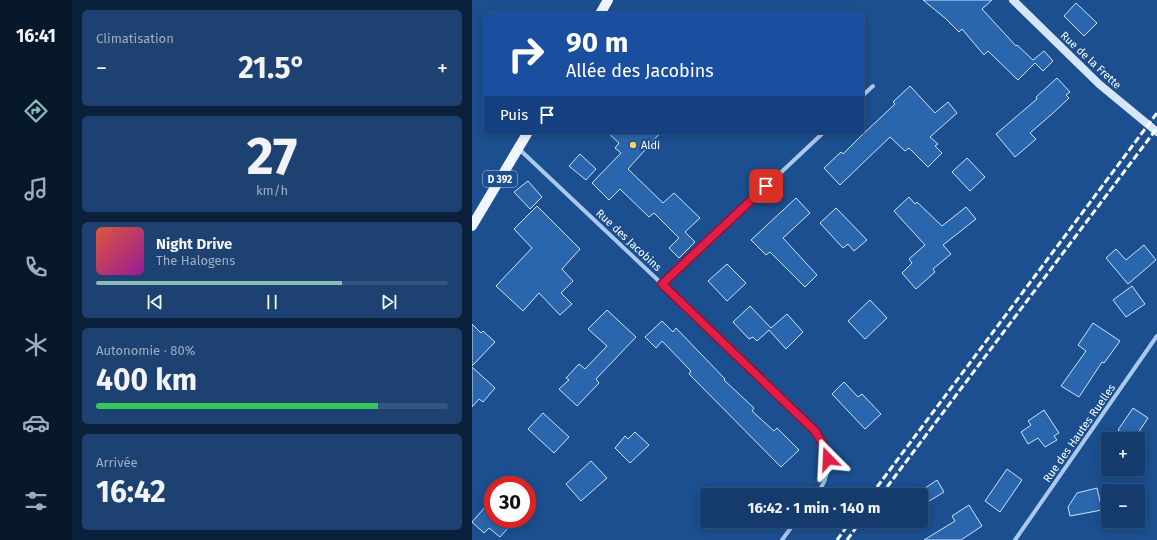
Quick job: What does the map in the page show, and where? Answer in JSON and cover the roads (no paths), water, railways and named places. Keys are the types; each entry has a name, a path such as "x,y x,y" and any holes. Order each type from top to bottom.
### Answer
{"main road":[{"path":"601,12 608,0"},
{"name":"D 392","path":"472,226 527,134"}],"street":[{"name":"Rue de la Frette","path":"1013,0 1099,84 1157,132"},
{"path":"864,94 873,86"},
{"path":"662,284 822,134"},
{"name":"Rue des Jacobins","path":"518,148 815,431 824,446 828,459 826,474 821,488"},
{"name":"Rue des Hautes Ruelles","path":"1015,540 1157,336"},
{"path":"782,540 791,528"}],"railway":[{"path":"876,488 1157,113"},
{"path":"886,488 1157,128"},
{"path":"837,540 846,528"},
{"path":"847,540 856,528"}],"place":[{"name":"Aldi","path":"633,145"}]}
